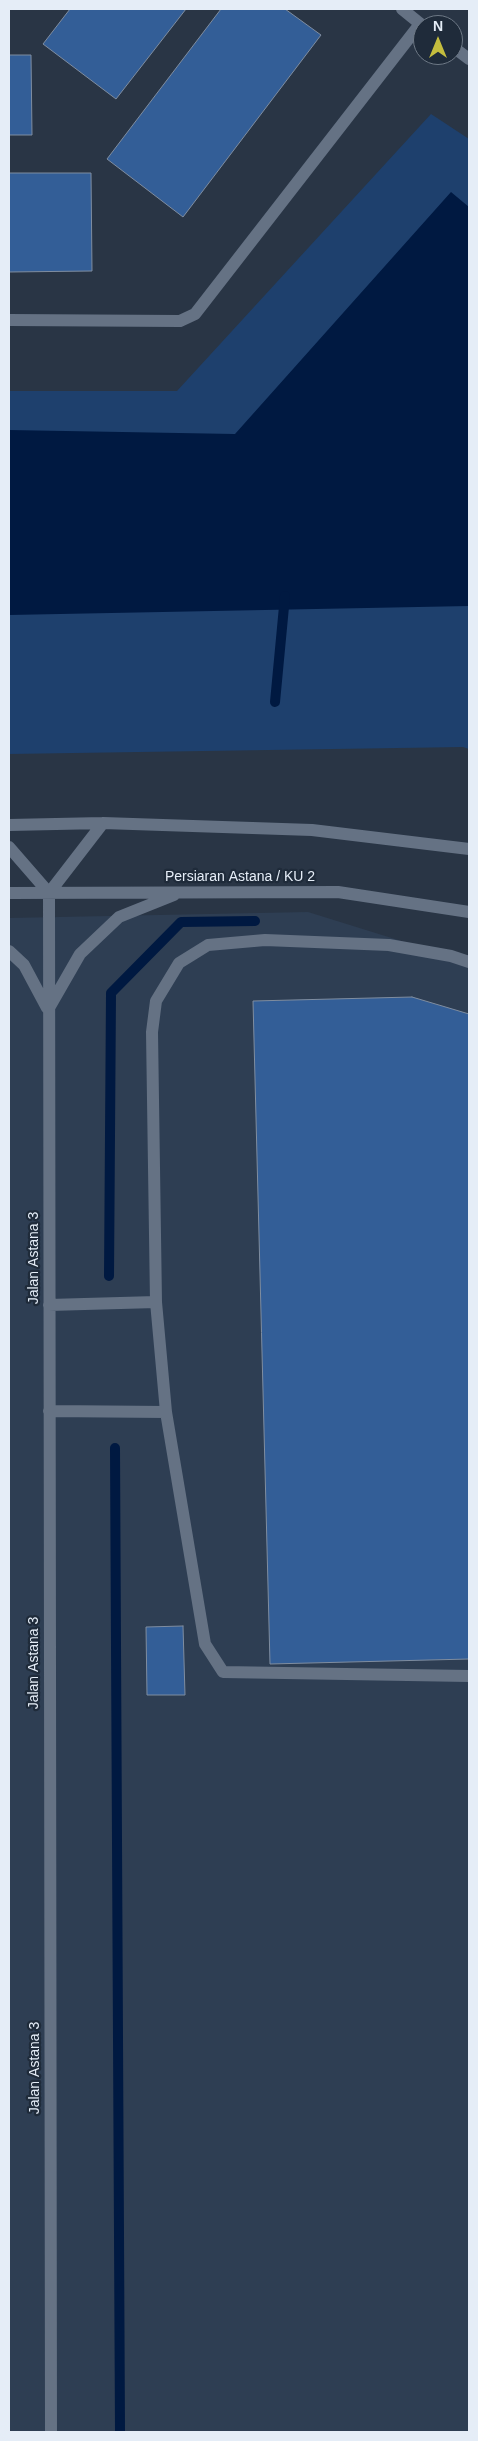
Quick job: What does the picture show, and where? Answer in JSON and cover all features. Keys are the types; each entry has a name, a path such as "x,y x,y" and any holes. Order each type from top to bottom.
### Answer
{"street":[{"path":"402,9 413,18"},
{"path":"9,320 180,320 195,314 413,35"},
{"path":"9,825 103,824 312,830 469,849"},
{"path":"9,847 49,893 103,824"},
{"path":"48,1010 80,954 119,917 181,892"},
{"name":"Persiaran Astana / KU 2","path":"9,893 338,892 469,912"},
{"name":"Jalan Astana 3","path":"49,893 51,2432"},
{"path":"469,962 452,956 389,945 265,940 208,945 179,963 156,1001 152,1032 156,1302 166,1412 206,1644 223,1672 469,1676"},
{"path":"9,950 24,966 48,1010"},
{"path":"49,1304 156,1302"},
{"path":"49,1411 166,1412"}],"shaded area":[{"path":"431,114 469,139 469,749 463,747 9,754 9,391 177,391"},
{"path":"451,192 469,207 469,606 9,615 9,430 235,434"},
{"path":"308,912 469,962 469,2432 9,2432 9,918"}],"building":[{"path":"70,9 186,9 116,99 43,44"},
{"path":"221,9 285,9 321,35 183,217 107,159"},
{"path":"9,55 31,55 32,135 9,135"},
{"path":"9,173 91,173 92,271 9,272"},
{"path":"412,997 469,1014 469,1659 270,1664 253,1001"},
{"path":"183,1626 185,1695 147,1695 146,1627"}],"waterway":[{"path":"275,702 285,596"},
{"path":"109,1276 111,993 181,922 255,921"},
{"path":"115,1448 120,2432"}]}
